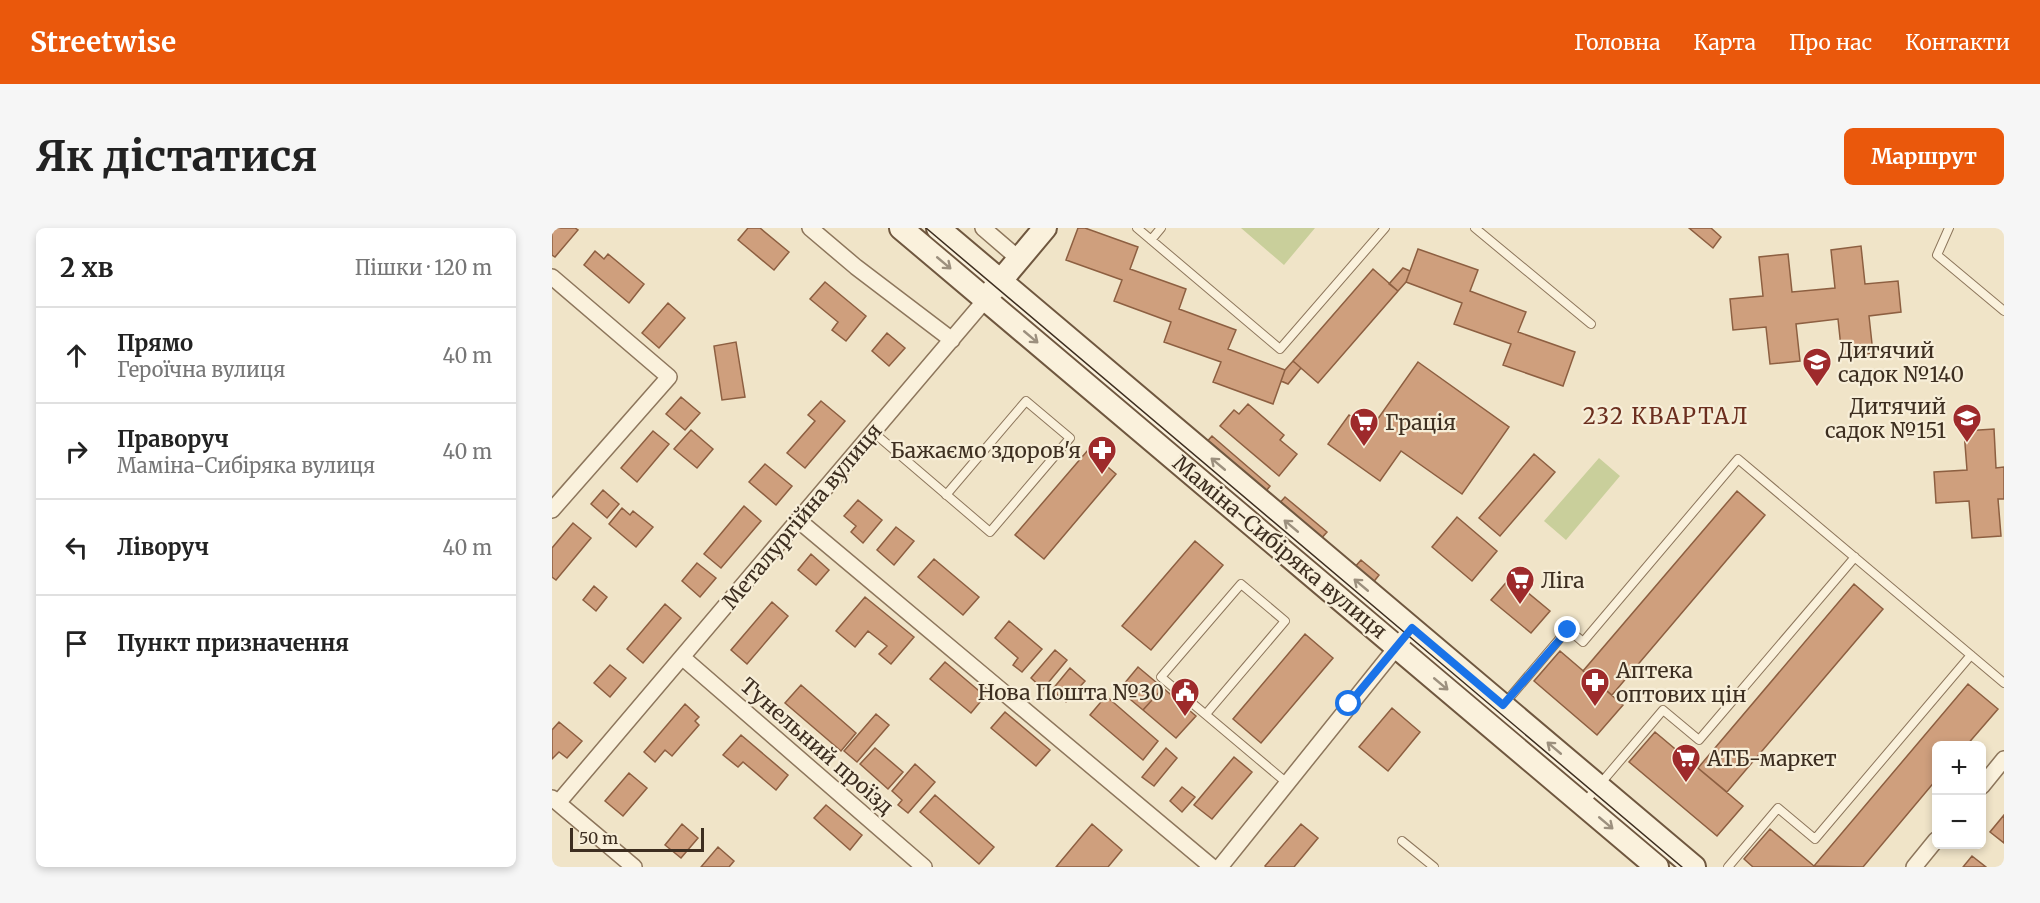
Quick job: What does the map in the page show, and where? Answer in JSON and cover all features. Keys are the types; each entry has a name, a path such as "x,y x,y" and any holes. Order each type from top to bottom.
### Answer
{"main road":[{"name":"Маміна-Сибіряка вулиця","path":"901,228 1396,646 1598,786 1694,867"},
{"name":"Маміна-Сибіряка вулиця","path":"938,228 1412,628 1583,804 1657,867"},
{"name":"Металургійна вулиця","path":"986,299 1045,228"}],"street":[{"path":"810,228 856,267 951,340"},
{"path":"983,228 1019,259"},
{"path":"552,277 669,377 552,510"},
{"name":"Металургійна вулиця","path":"554,803 682,657 986,299"},
{"path":"798,520 1212,867"},
{"path":"1220,867 1412,628"},
{"name":"Тунельний проїзд","path":"682,657 924,867"},
{"path":"1986,781 2004,759"},
{"path":"554,803 634,867"},
{"path":"1914,867 1932,845"}],"lane":[{"path":"1137,228 1280,349 1385,228"},
{"path":"1151,240 1161,228"},
{"path":"1475,228 1591,324"},
{"path":"1949,228 1937,255 2004,311"},
{"path":"873,432 946,495 990,532 1070,438 1026,401 946,495"},
{"path":"1496,715 1568,630 1583,642 1738,459 2004,683"},
{"path":"1583,804 1663,710 1699,740 1855,557"},
{"path":"1206,714 1285,621 1241,584 1161,677 1287,783"},
{"path":"1728,867 1778,807 1815,839 1971,655"},
{"path":"1402,841 1434,867"}],"green space":[{"path":"1241,228 1315,228 1284,265"},
{"path":"1599,458 1620,476 1566,540 1544,521"}],"building":[{"path":"552,228 578,230 555,257 552,255"},
{"path":"748,228 760,228 789,252 774,270 738,240"},
{"path":"1078,228 1085,228 1138,247 1130,269 1186,289 1179,309 1236,330 1228,349 1285,370 1273,404 1213,382 1221,362 1164,342 1171,322 1114,301 1122,280 1066,260"},
{"path":"1689,228 1711,228 1721,237 1713,248"},
{"path":"1861,246 1865,284 1898,281 1901,312 1869,316 1873,353 1842,357 1838,319 1796,324 1800,361 1770,364 1766,327 1733,330 1730,299 1763,296 1759,257 1788,254 1792,292 1835,288 1831,250"},
{"path":"1418,249 1478,270 1470,291 1526,312 1518,332 1575,352 1563,386 1503,365 1511,344 1454,324 1462,303 1406,282"},
{"path":"595,251 604,259 608,254 644,284 629,303 584,265"},
{"path":"1403,268 1410,271 1406,282 1398,291 1389,284"},
{"path":"1373,269 1398,291 1318,383 1293,361"},
{"path":"825,282 866,316 846,341 832,330 838,322 810,299"},
{"path":"668,303 685,318 659,348 642,333"},
{"path":"887,333 905,348 889,366 872,351"},
{"path":"736,342 745,397 722,400 714,346"},
{"path":"1293,361 1301,368 1288,384 1281,381 1285,370"},
{"path":"1418,362 1509,427 1462,494 1401,451 1380,481 1328,444 1349,415 1370,430"},
{"path":"681,397 700,413 685,430 666,414"},
{"path":"821,401 845,421 805,468 787,453 815,421 808,415"},
{"path":"1248,404 1284,435 1280,440 1297,454 1279,476 1220,426 1234,410 1239,414"},
{"path":"1994,429 1996,468 2004,467 2004,499 1998,499 2001,536 1972,538 1969,501 1936,503 1934,472 1967,470 1964,431"},
{"path":"691,430 713,449 697,468 674,449"},
{"path":"653,431 669,444 637,482 621,468"},
{"path":"1212,436 1270,486 1263,495 1204,445"},
{"path":"1088,450 1116,474 1044,559 1015,535"},
{"path":"1534,454 1555,472 1500,536 1479,518"},
{"path":"765,464 792,486 776,505 749,482"},
{"path":"603,490 619,504 607,518 591,504"},
{"path":"1737,491 1765,515 1612,695 1583,671"},
{"path":"1285,497 1327,532 1319,541 1277,506"},
{"path":"858,500 882,520 863,543 851,532 856,526 844,516"},
{"path":"744,506 761,521 721,568 704,554"},
{"path":"622,508 630,515 633,511 653,527 636,547 609,524"},
{"path":"1457,517 1497,551 1472,581 1432,547"},
{"path":"573,523 591,538 556,580 552,577 552,548"},
{"path":"896,527 914,541 894,565 877,550"},
{"path":"1195,541 1223,565 1151,650 1122,626"},
{"path":"811,554 829,570 816,585 798,570"},
{"path":"934,559 979,597 963,615 918,577"},
{"path":"1361,560 1379,575 1372,584 1354,568"},
{"path":"697,563 716,578 700,597 682,581"},
{"path":"1510,578 1550,611 1531,633 1491,600"},
{"path":"1854,584 1883,609 1727,792 1698,768"},
{"path":"594,586 607,597 596,611 583,600"},
{"path":"865,597 914,637 891,664 879,654 887,646 868,631 855,647 836,631"},
{"path":"772,602 788,616 747,664 731,650"},
{"path":"665,604 681,618 643,663 627,649"},
{"path":"1009,621 1042,649 1022,672 1013,665 1018,658 995,638"},
{"path":"1305,634 1333,658 1261,743 1233,719"},
{"path":"1055,650 1067,660 1043,689 1031,678"},
{"path":"1560,651 1623,705 1597,735 1534,681"},
{"path":"945,662 985,696 971,713 930,679"},
{"path":"610,665 626,678 610,697 594,683"},
{"path":"1138,667 1163,688 1143,710 1119,690"},
{"path":"1070,668 1085,681 1066,702 1052,690"},
{"path":"1968,684 1998,709 1970,741 1932,741 1932,785 1863,867 1814,866"},
{"path":"801,685 856,733 841,751 785,703"},
{"path":"1163,688 1196,716 1176,738 1143,710"},
{"path":"1106,696 1158,741 1143,760 1090,715"},
{"path":"685,704 699,717 695,721 699,725 672,756 665,750 655,762 644,752"},
{"path":"1392,708 1420,732 1388,771 1359,747"},
{"path":"1005,712 1050,750 1036,766 991,728"},
{"path":"876,714 889,725 857,762 844,751"},
{"path":"559,722 582,741 567,758 559,752 552,759 552,730"},
{"path":"1655,732 1743,806 1717,836 1629,762"},
{"path":"741,735 788,775 776,790 743,762 738,767 723,755"},
{"path":"875,748 903,772 888,789 860,764"},
{"path":"1166,748 1177,758 1154,786 1142,777"},
{"path":"1234,757 1252,772 1212,819 1194,805"},
{"path":"915,764 935,782 908,813 898,805 902,800 892,791"},
{"path":"629,773 647,788 623,816 605,801"},
{"path":"1182,787 1195,797 1182,812 1170,801"},
{"path":"935,795 994,847 979,864 920,812"},
{"path":"826,805 862,835 850,850 814,818"},
{"path":"2004,815 2004,843 1990,832"},
{"path":"682,824 698,838 681,858 665,845"},
{"path":"1092,824 1122,850 1108,867 1056,867"},
{"path":"1301,824 1318,838 1294,867 1266,867 1265,866"},
{"path":"1770,829 1815,867 1753,867 1744,859"},
{"path":"718,847 734,861 729,867 701,867"},
{"path":"1972,856 1986,867 1963,867"}],"tram line":[{"path":"926,228 1682,867"}],"place":[{"name":"Дитячий садок №140","path":"1817,388"},
{"name":"Дитячий садок №151","path":"1967,444"},
{"name":"Грація","path":"1364,448"},
{"name":"Бажаємо здоров'я","path":"1102,476"},
{"name":"Ліга","path":"1520,606"},
{"name":"Аптека оптових цін","path":"1595,708"},
{"name":"Нова Пошта №30","path":"1185,718"},
{"name":"АТБ-маркет","path":"1686,784"}],"district":[{"name":"232 КВАРТАЛ","path":"1666,416"}],"route":[{"path":"1349,704 1412,628 1503,705 1568,630"}]}
